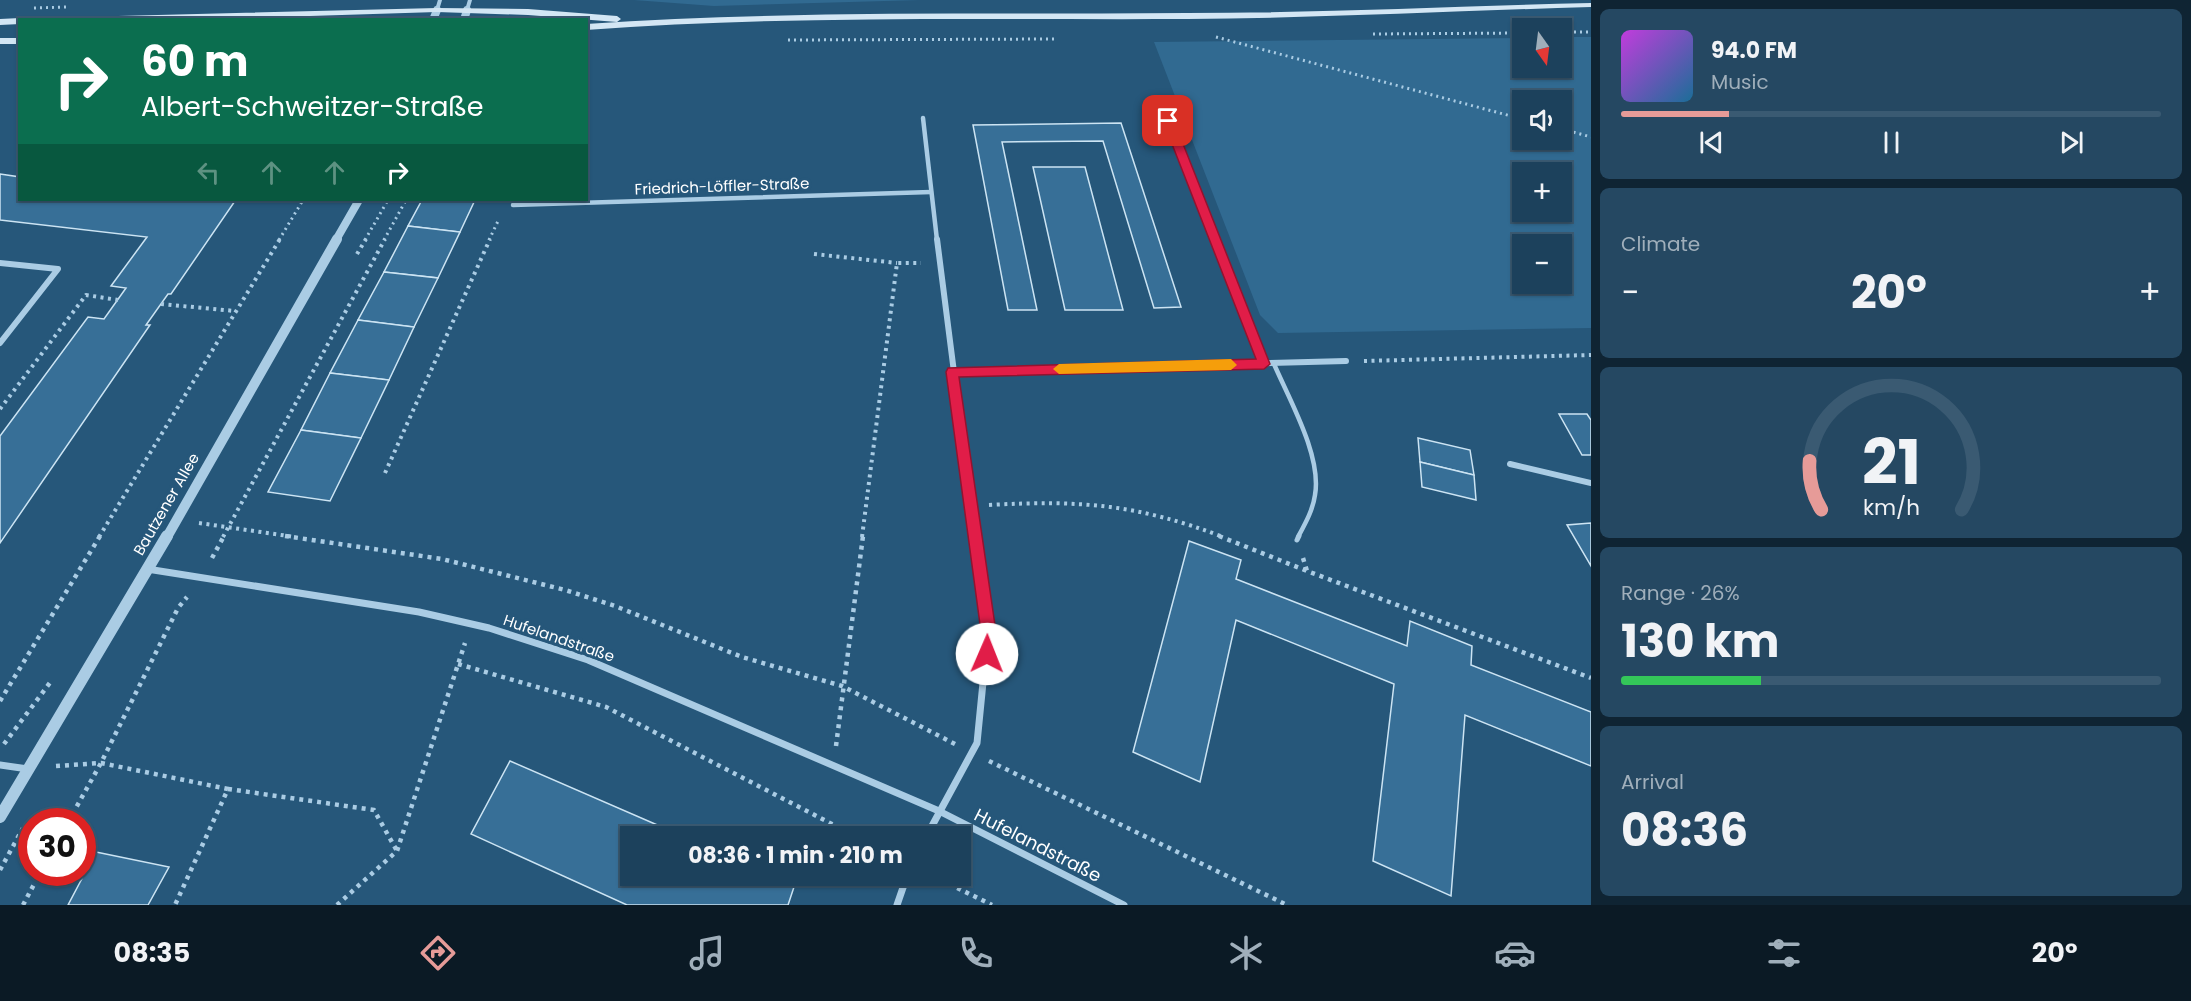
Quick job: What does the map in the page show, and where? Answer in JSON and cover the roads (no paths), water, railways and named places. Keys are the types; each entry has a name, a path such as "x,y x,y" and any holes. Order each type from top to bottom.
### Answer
{"main road":[{"path":"588,27 654,22 934,16 1190,16 1591,5"},
{"path":"151,18 467,10 654,22"},
{"path":"0,22 18,21"},
{"path":"0,41 18,40"}],"street":[{"path":"434,18 437,10"},
{"path":"465,18 467,10"},
{"path":"923,118 952,372 988,632 977,743 932,826"},
{"name":"Friedrich-Löffler-Straße","path":"513,205 931,192"},
{"name":"Bautzener Allee","path":"0,817 178,518 357,201"},
{"path":"0,263 58,269 0,344"},
{"path":"952,372 1346,361"},
{"path":"1510,464 1591,483"},
{"name":"Hufelandstraße","path":"147,569 419,612 472,624 588,660 939,812 1124,905"},
{"path":"0,765 28,769"},
{"path":"897,905 904,886"}],"lane":[{"path":"437,10 440,0"},
{"path":"467,10 470,0"},
{"path":"1168,121 1264,364"},
{"path":"1274,364 1312,457 1316,477 1316,492 1311,510 1297,540"}]}
